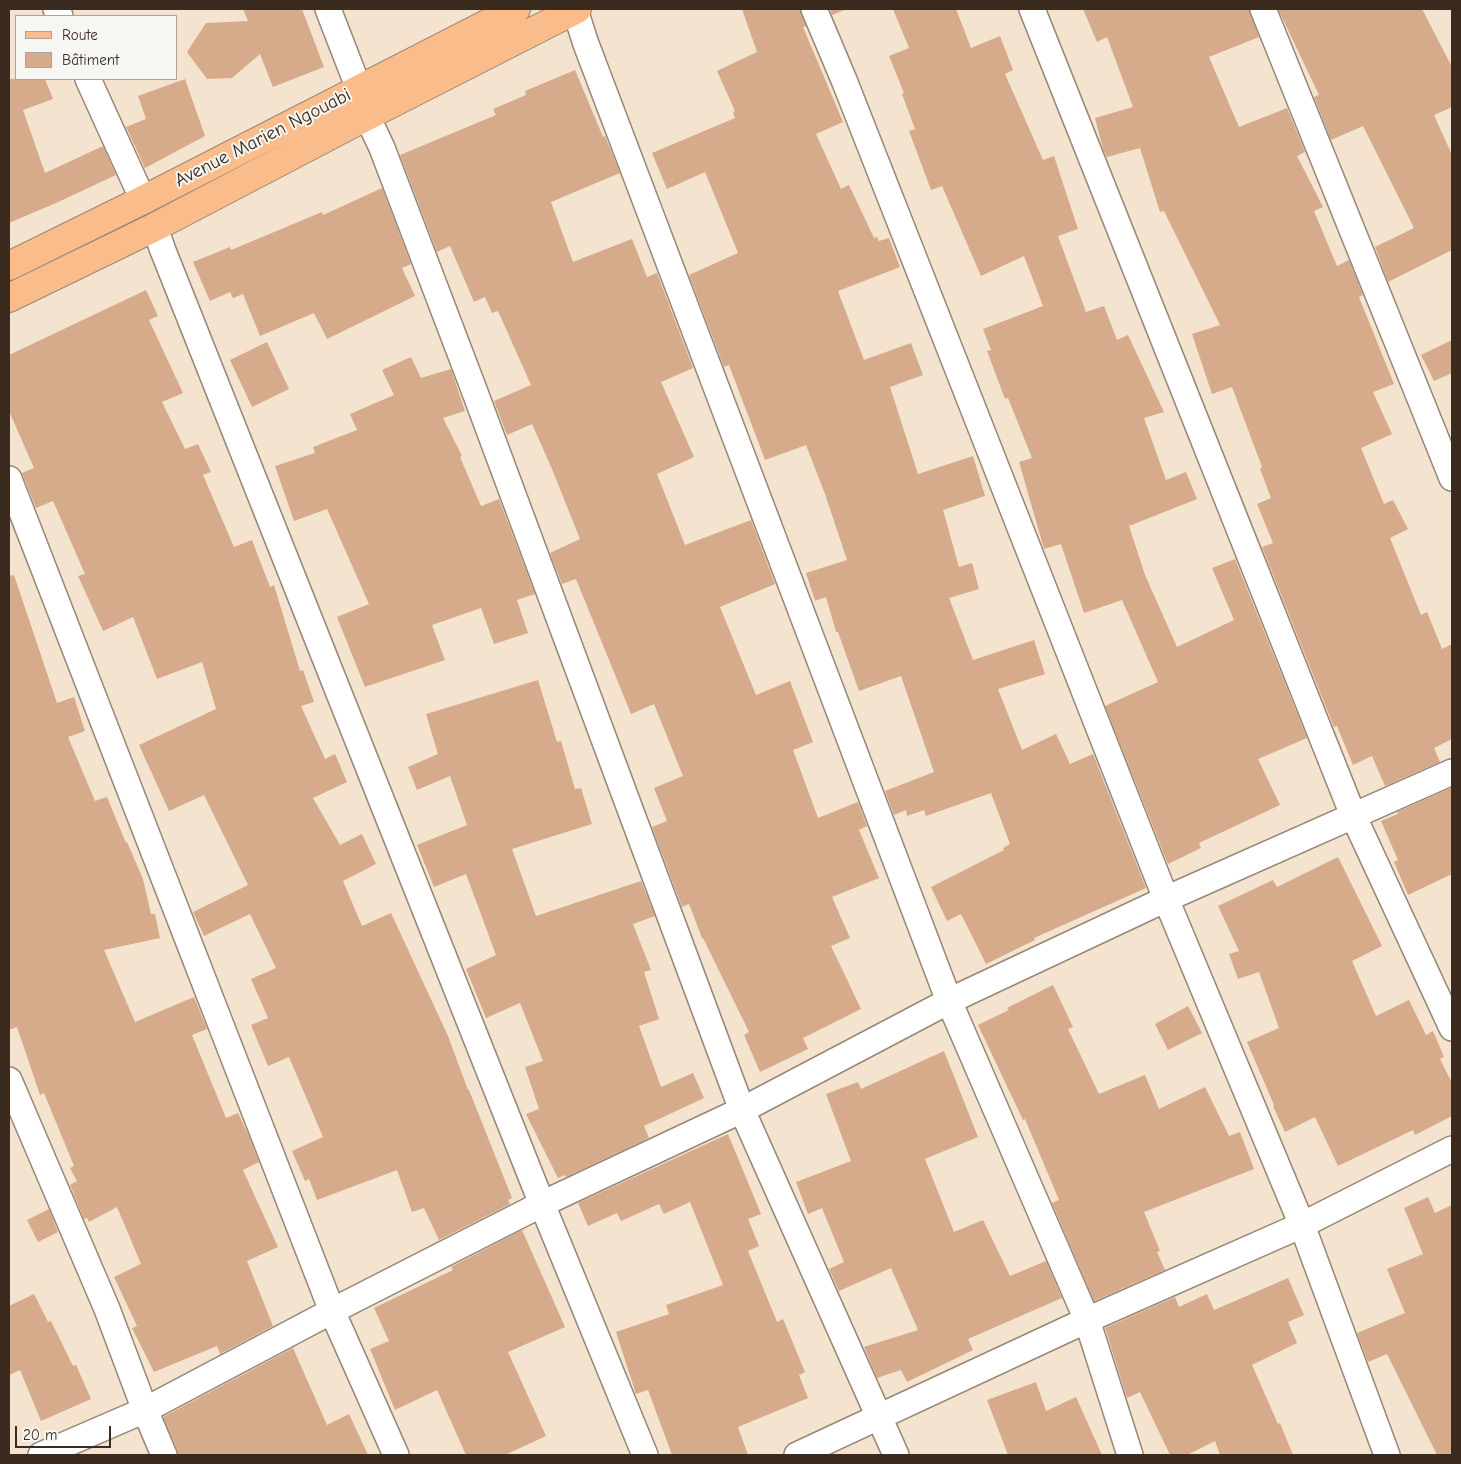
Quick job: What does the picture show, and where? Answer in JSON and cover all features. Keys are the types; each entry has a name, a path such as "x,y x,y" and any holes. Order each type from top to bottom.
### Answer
{"main road":[{"name":"Avenue Marien Ngouabi","path":"9,266 143,200 516,9"},
{"path":"9,298 155,227 576,9"}],"street":[{"path":"328,9 359,88"},
{"path":"576,9 586,44 949,1001 1087,1320 1130,1455"},
{"path":"814,9 844,80 1166,899 1302,1225 1387,1455"},
{"path":"1032,9 1353,815 1452,1028"},
{"path":"1263,9 1452,478"},
{"path":"88,80 143,200"},
{"path":"367,116 382,148 449,324 742,1110 896,1455"},
{"path":"155,227 542,1204 645,1455"},
{"path":"9,479 332,1312 396,1455"},
{"path":"40,1455 145,1410 542,1204 742,1110 949,1001 1166,899 1452,772"},
{"path":"9,1080 107,1309 164,1455"},
{"path":"797,1455 1087,1320 1302,1225 1452,1149"}],"building":[{"path":"243,9 302,9 324,67 273,87 260,54 232,78 207,79 187,52 206,23 248,21"},
{"path":"742,9 800,9 806,26 803,27 843,122 816,134 841,189 849,185 874,238 877,237 879,241 889,238 900,267 838,291 864,360 911,343 923,375 890,387 918,474 973,456 985,496 943,510 959,567 972,563 979,589 949,598 973,660 1034,640 1045,674 998,689 1022,750 1056,734 1070,764 1093,754 1146,888 1034,938 1035,940 986,964 961,914 947,921 931,887 1004,850 1003,848 1010,844 991,793 926,816 924,810 907,816 906,810 894,815 885,791 934,772 901,676 859,691 838,632 836,632 826,597 815,601 806,573 847,560 825,494 806,445 765,460 729,365 724,367 689,275 738,253 705,172 667,189 652,153 735,118 733,112 735,111 717,71 757,52"},
{"path":"830,9 847,9 832,15"},
{"path":"893,9 956,9 971,48 1000,36 1013,70 1005,74 1043,160 1054,156 1078,229 1058,236 1086,312 1104,306 1117,340 1128,335 1164,412 1144,418 1166,480 1186,472 1197,499 1129,526 1145,575 1177,647 1234,620 1212,568 1235,559 1307,738 1258,759 1280,805 1199,843 1201,848 1168,864 1105,706 1158,682 1122,600 1084,613 1061,544 1044,549 1019,462 1032,458 1008,398 1005,399 987,351 991,350 983,329 1043,306 1024,256 981,276 942,186 931,190 909,131 915,129 902,94 904,93 889,56 909,48"},
{"path":"1083,9 1249,9 1259,37 1209,57 1239,127 1287,108 1305,152 1297,156 1323,207 1314,211 1337,266 1349,260 1363,295 1359,297 1394,384 1373,392 1392,434 1361,448 1384,504 1393,500 1408,529 1390,538 1421,615 1427,612 1442,649 1452,644 1452,739 1434,748 1440,762 1385,786 1372,756 1353,765 1337,726 1334,727 1262,547 1273,543 1257,504 1271,498 1260,469 1262,467 1232,387 1212,394 1192,334 1220,325 1164,211 1160,212 1140,148 1107,157 1103,149 1095,118 1133,107 1107,37 1097,42"},
{"path":"1278,9 1422,9 1452,67 1452,107 1434,115 1452,155 1452,250 1388,282 1375,247 1414,228 1363,126 1331,140 1314,97 1319,95"},
{"path":"575,70 620,173 551,202 573,262 632,239 647,277 657,273 693,368 661,382 694,457 657,474 685,545 751,520 775,584 720,607 756,695 790,681 813,742 793,750 818,818 858,802 867,826 859,830 879,878 832,897 850,938 831,946 861,1009 803,1038 808,1049 760,1072 744,1035 749,1032 702,938 689,904 682,907 652,827 667,821 654,788 683,776 654,704 631,714 576,579 562,584 550,553 580,539 532,424 507,435 494,401 531,385 498,311 492,313 485,297 474,302 450,246 437,252 400,155 496,115 493,109 526,95 525,91"},
{"path":"9,79 45,80 53,99 23,110 45,173 103,146 116,175 9,223"},
{"path":"185,79 205,136 145,168 126,127 146,119 138,96"},
{"path":"382,188 411,264 402,268 415,296 327,339 314,313 260,336 243,294 233,298 230,292 210,301 193,262 230,247 231,250 322,212 323,215"},
{"path":"146,290 158,316 149,320 183,393 162,402 185,449 198,444 211,472 203,475 234,547 252,540 270,587 274,585 300,671 303,670 314,702 301,706 325,759 335,754 347,782 313,798 340,845 362,834 376,864 343,881 362,926 391,913 448,1036 512,1198 508,1200 510,1204 439,1240 424,1208 412,1212 397,1170 317,1200 309,1179 305,1181 292,1151 323,1137 289,1057 268,1066 251,1025 268,1018 251,979 276,968 250,914 204,936 193,912 248,885 204,795 169,811 139,745 216,709 202,662 157,679 133,617 103,631 78,576 85,574 53,501 36,508 22,473 34,468 9,411 9,355"},
{"path":"1452,340 1452,373 1434,381 1421,355"},
{"path":"267,342 289,389 252,407 230,360"},
{"path":"411,357 421,378 451,369 465,411 443,418 462,456 460,457 481,506 499,499 535,594 517,600 528,633 494,644 481,608 432,625 445,660 365,687 337,617 369,604 327,509 294,521 275,466 315,453 313,447 357,430 350,414 394,395 382,370"},
{"path":"14,575 57,703 74,697 85,731 68,737 95,801 107,797 143,879 151,914 155,914 160,938 104,950 135,1022 194,997 207,1029 192,1035 226,1118 238,1113 249,1136 259,1162 243,1170 278,1247 247,1261 273,1326 220,1354 217,1346 154,1372 132,1328 137,1326 114,1277 141,1264 117,1207 89,1222 87,1218 84,1219 70,1185 77,1181 70,1168 74,1166 44,1093 40,1095 17,1027 9,1030 9,576"},
{"path":"538,680 557,742 561,741 575,789 581,788 592,824 512,849 536,916 641,881 655,916 633,924 651,970 644,972 659,1019 639,1026 661,1087 693,1073 704,1098 644,1126 649,1138 566,1177 565,1175 558,1178 526,1114 539,1109 525,1067 543,1061 520,1003 486,1018 466,969 496,955 466,874 434,887 417,845 467,825 450,776 417,790 408,767 438,754 426,714"},
{"path":"1451,788 1452,874 1408,895 1394,862 1398,860 1381,821"},
{"path":"1338,857 1382,946 1352,961 1376,1016 1409,1000 1426,1035 1433,1031 1444,1057 1440,1059 1452,1083 1452,1116 1415,1135 1413,1130 1338,1166 1315,1117 1285,1132 1273,1106 1247,1042 1279,1028 1259,972 1238,979 1229,954 1239,951 1218,906 1273,880 1277,887"},
{"path":"1053,985 1073,1027 1068,1029 1099,1094 1145,1075 1159,1109 1205,1087 1229,1136 1240,1132 1254,1169 1144,1212 1160,1251 1157,1252 1165,1270 1094,1301 1052,1203 1059,1200 1025,1119 1023,1120 978,1025"},
{"path":"1188,1006 1202,1033 1168,1050 1155,1024"},
{"path":"944,1051 978,1137 925,1159 954,1232 983,1220 1010,1276 1046,1261 1062,1298 968,1339 973,1350 907,1382 901,1370 877,1378 864,1347 918,1330 891,1268 839,1291 829,1269 844,1262 822,1208 808,1214 796,1182 851,1161 826,1094 858,1082 861,1089"},
{"path":"728,1134 761,1214 748,1219 759,1246 748,1251 777,1322 783,1319 805,1372 799,1375 808,1398 738,1427 748,1455 672,1455 648,1390 636,1394 616,1332 669,1314 666,1305 723,1285 690,1202 664,1214 659,1204 621,1221 617,1213 588,1226 578,1203"},
{"path":"1428,1197 1435,1213 1452,1205 1452,1455 1437,1455 1387,1354 1368,1362 1357,1333 1405,1313 1387,1269 1423,1254 1404,1208"},
{"path":"49,1209 58,1232 38,1242 27,1220"},
{"path":"522,1230 565,1327 508,1352 546,1436 505,1455 466,1455 437,1390 395,1410 370,1349 389,1341 374,1308 453,1270 451,1267"},
{"path":"1288,1278 1304,1315 1288,1322 1297,1343 1252,1365 1293,1455 1220,1455 1215,1441 1187,1455 1170,1455 1140,1392 1127,1398 1105,1328 1175,1297 1179,1307 1207,1294 1214,1310"},
{"path":"34,1294 48,1322 51,1321 73,1366 76,1365 91,1399 41,1421 20,1370 9,1375 9,1306"},
{"path":"293,1348 327,1425 349,1414 368,1455 178,1455 163,1417"},
{"path":"1036,1382 1046,1411 1076,1397 1102,1455 1008,1455 987,1400"}]}
